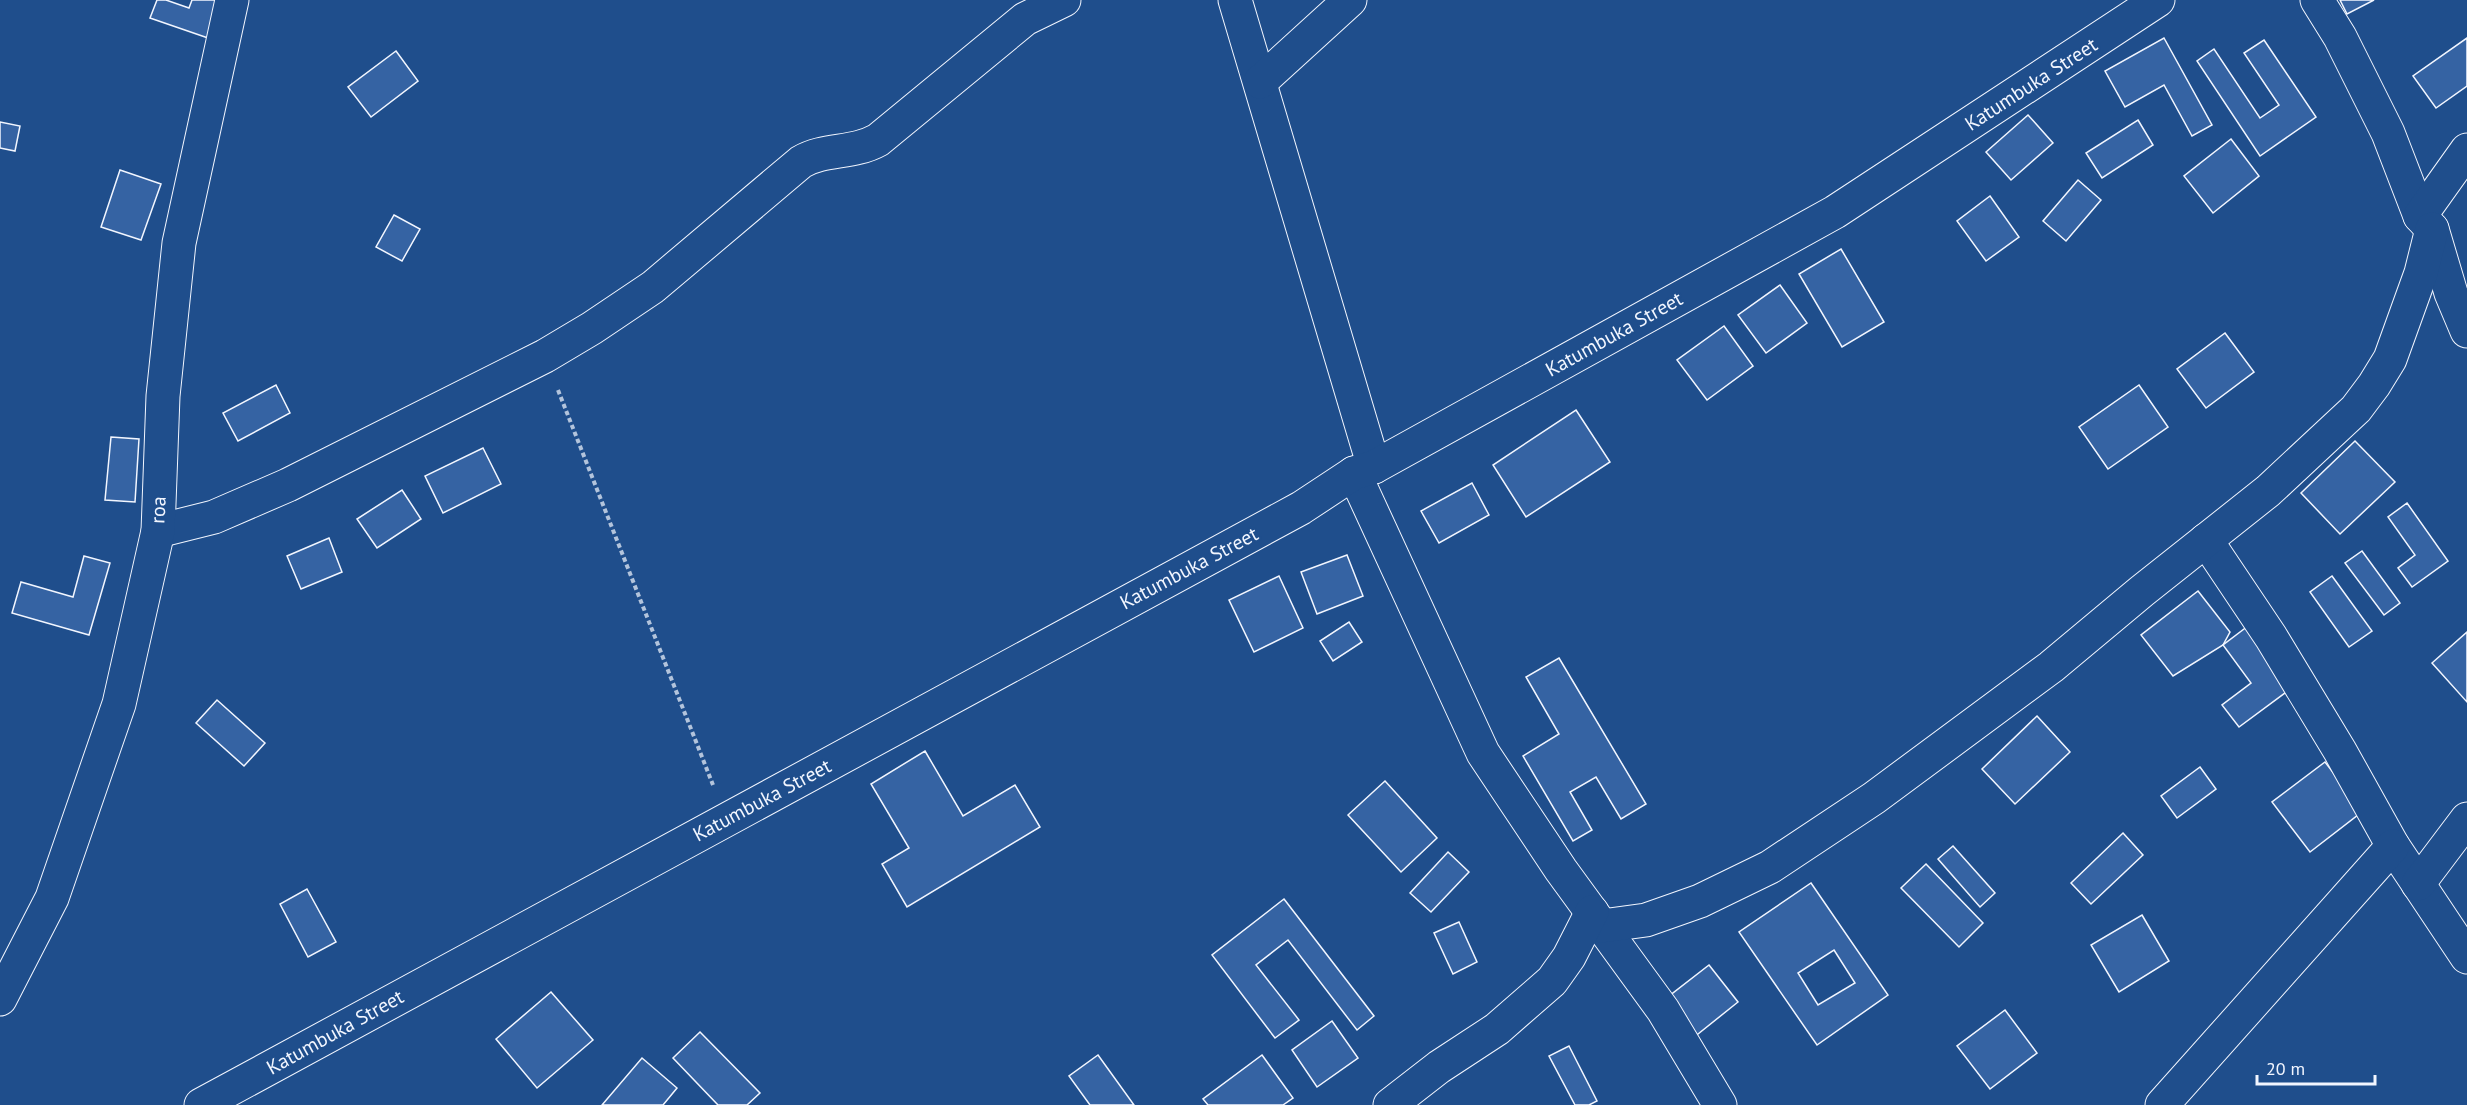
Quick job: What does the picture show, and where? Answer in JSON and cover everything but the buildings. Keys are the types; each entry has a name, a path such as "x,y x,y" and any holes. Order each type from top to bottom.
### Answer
{"street":[{"name":"roa","path":"0,999 52,898 119,704 158,531 163,396 179,243 232,0"},
{"path":"158,531 214,517 288,485 545,356 653,287 801,162 825,151 851,150 867,146 878,140 1025,20 1064,0"},
{"path":"1235,0 1260,82 1364,470 1483,753 1561,870 1663,1010 1720,1105"},
{"path":"1260,82 1350,0"},
{"name":"Katumbuka Street","path":"201,1105 1301,508 1364,470 1835,212 2158,0"},
{"path":"2317,0 2340,37 2388,133 2426,223 2467,331"},
{"path":"1597,919 1646,920 1700,901 1770,867 1874,798 2051,667 2268,491 2355,409 2374,386 2390,359 2421,273 2426,223 2467,150"},
{"path":"2206,540 2271,637 2340,752 2392,846 2467,957"},
{"path":"2418,884 2467,819"},
{"path":"2162,1105 2392,846"},
{"path":"1390,1105 1439,1067 1497,1029 1552,981 1597,919"}],"path":[{"path":"545,356 726,820"}]}
